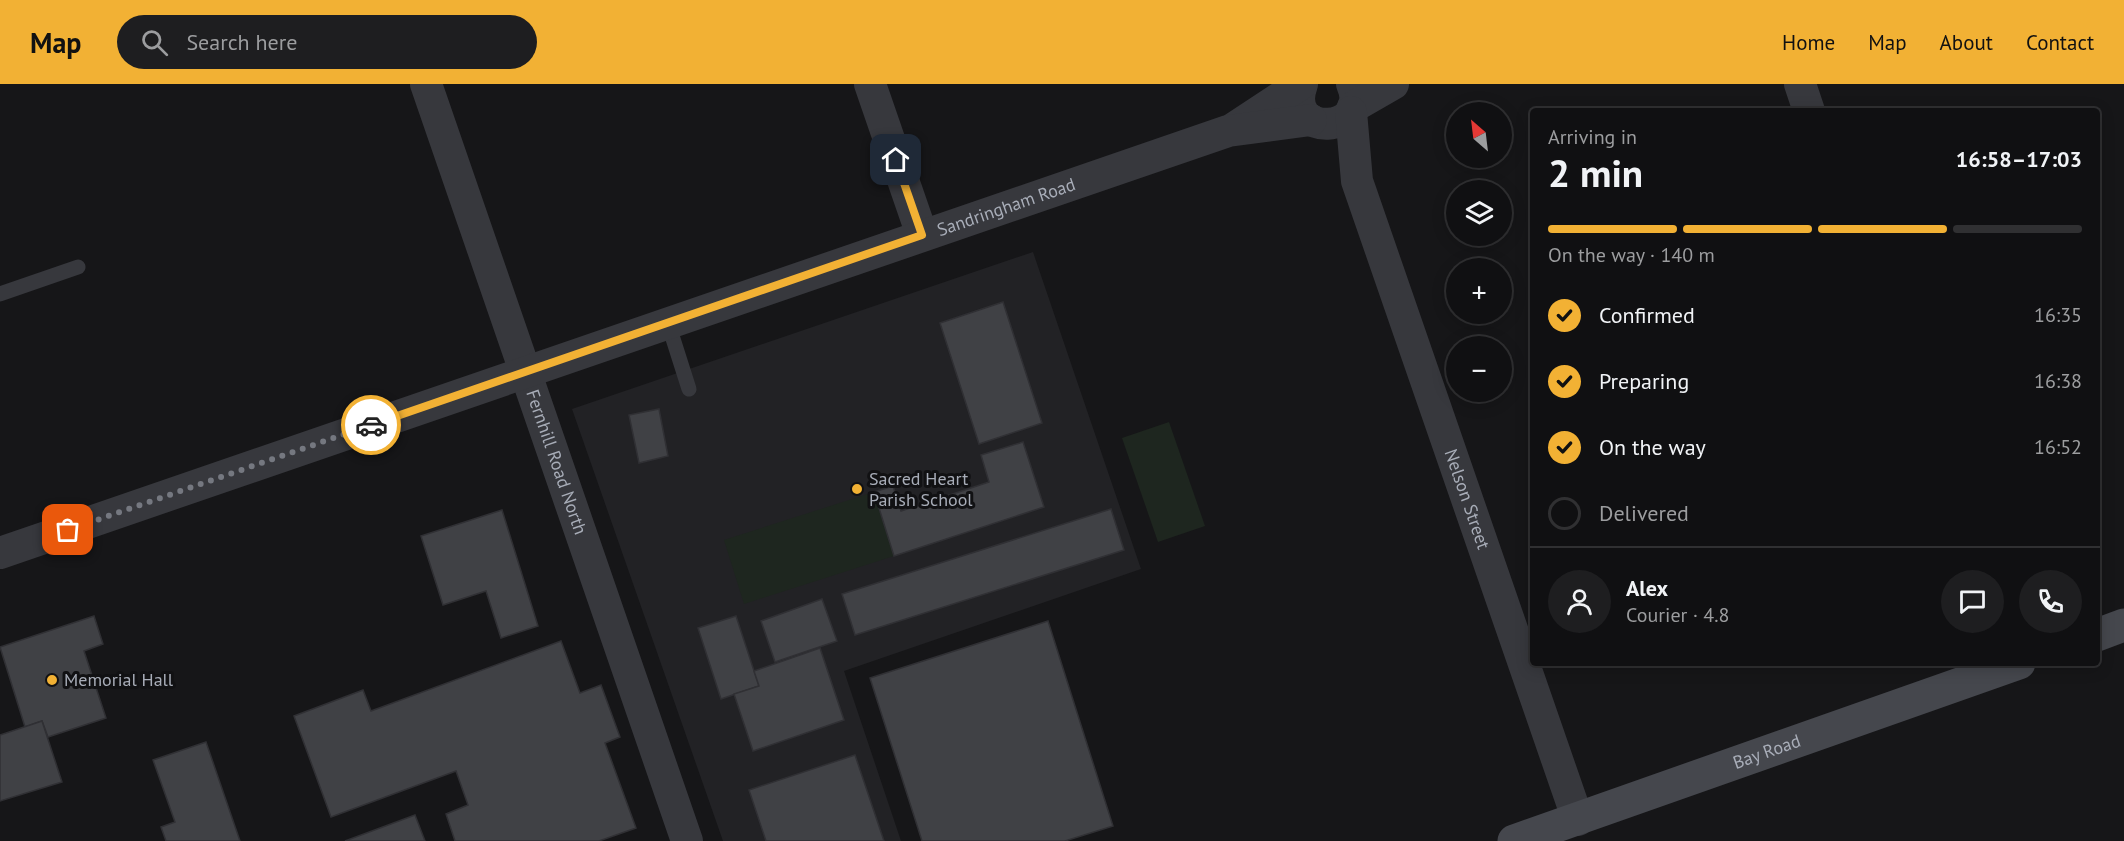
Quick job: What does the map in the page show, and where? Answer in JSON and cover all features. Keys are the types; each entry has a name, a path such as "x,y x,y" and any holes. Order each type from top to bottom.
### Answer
{"main road":[{"path":"2100,634 2124,626"},
{"name":"Bay Road","path":"1514,841 2003,666"}],"street":[{"name":"Fernhill Road North","path":"426,84 687,841"},
{"path":"870,84 922,235"},
{"name":"Sandringham Road","path":"1228,131 1301,84"},
{"name":"Nelson Street","path":"1301,84 1299,100 1305,115 1315,122 1357,181"},
{"path":"1352,101 1393,84"},
{"path":"1800,84 1808,108"},
{"name":"Sandringham Road","path":"0,553 1228,131 1315,122 1337,123 1344,119 1352,101"},
{"name":"Nelson Street","path":"1352,101 1357,181 1578,820"}],"lane":[{"path":"0,294 78,267"},
{"path":"668,323 689,389"}],"shaded area":[{"name":"Sacred Heart Parish School","path":"1033,252 1141,569 844,671 901,841 723,841 572,409"},
{"path":"1169,422 1205,526 1158,542 1122,438"},
{"path":"874,492 894,556 744,604 724,540"}],"building":[{"path":"1003,302 1042,423 979,444 940,323"},
{"path":"659,409 668,456 639,463 629,415"},
{"path":"1023,442 1044,507 894,556 874,492 893,486 901,511 989,482 981,455"},
{"path":"1111,509 1124,550 855,635 842,594"},
{"path":"502,510 538,626 501,638 486,591 443,605 421,536"},
{"path":"822,599 837,641 775,662 761,621"},
{"name":"Memorial Hall","path":"94,616 103,644 84,651 106,718 48,737 42,721 25,727 0,647"},
{"path":"736,616 759,686 721,699 698,628"},
{"path":"1048,621 1113,826 1065,841 922,841 870,678"},
{"path":"561,641 580,693 601,685 620,737 605,743 636,828 599,841 455,841 446,814 468,805 456,771 331,817 294,716 363,690 371,711"},
{"path":"820,648 844,720 753,751 734,694 759,686 754,671"},
{"path":"42,721 62,782 0,801 0,735"},
{"path":"206,742 240,841 166,841 161,827 175,822 153,760"},
{"path":"855,755 884,841 766,841 749,790"},
{"path":"415,815 425,841 345,841"}],"way so far":[{"path":"68,530 371,425"}],"place":[{"name":"Sacred Heart Parish School","path":"857,489"},
{"name":"Memorial Hall","path":"52,680"}],"route":[{"path":"371,425 922,235 896,160"}]}
